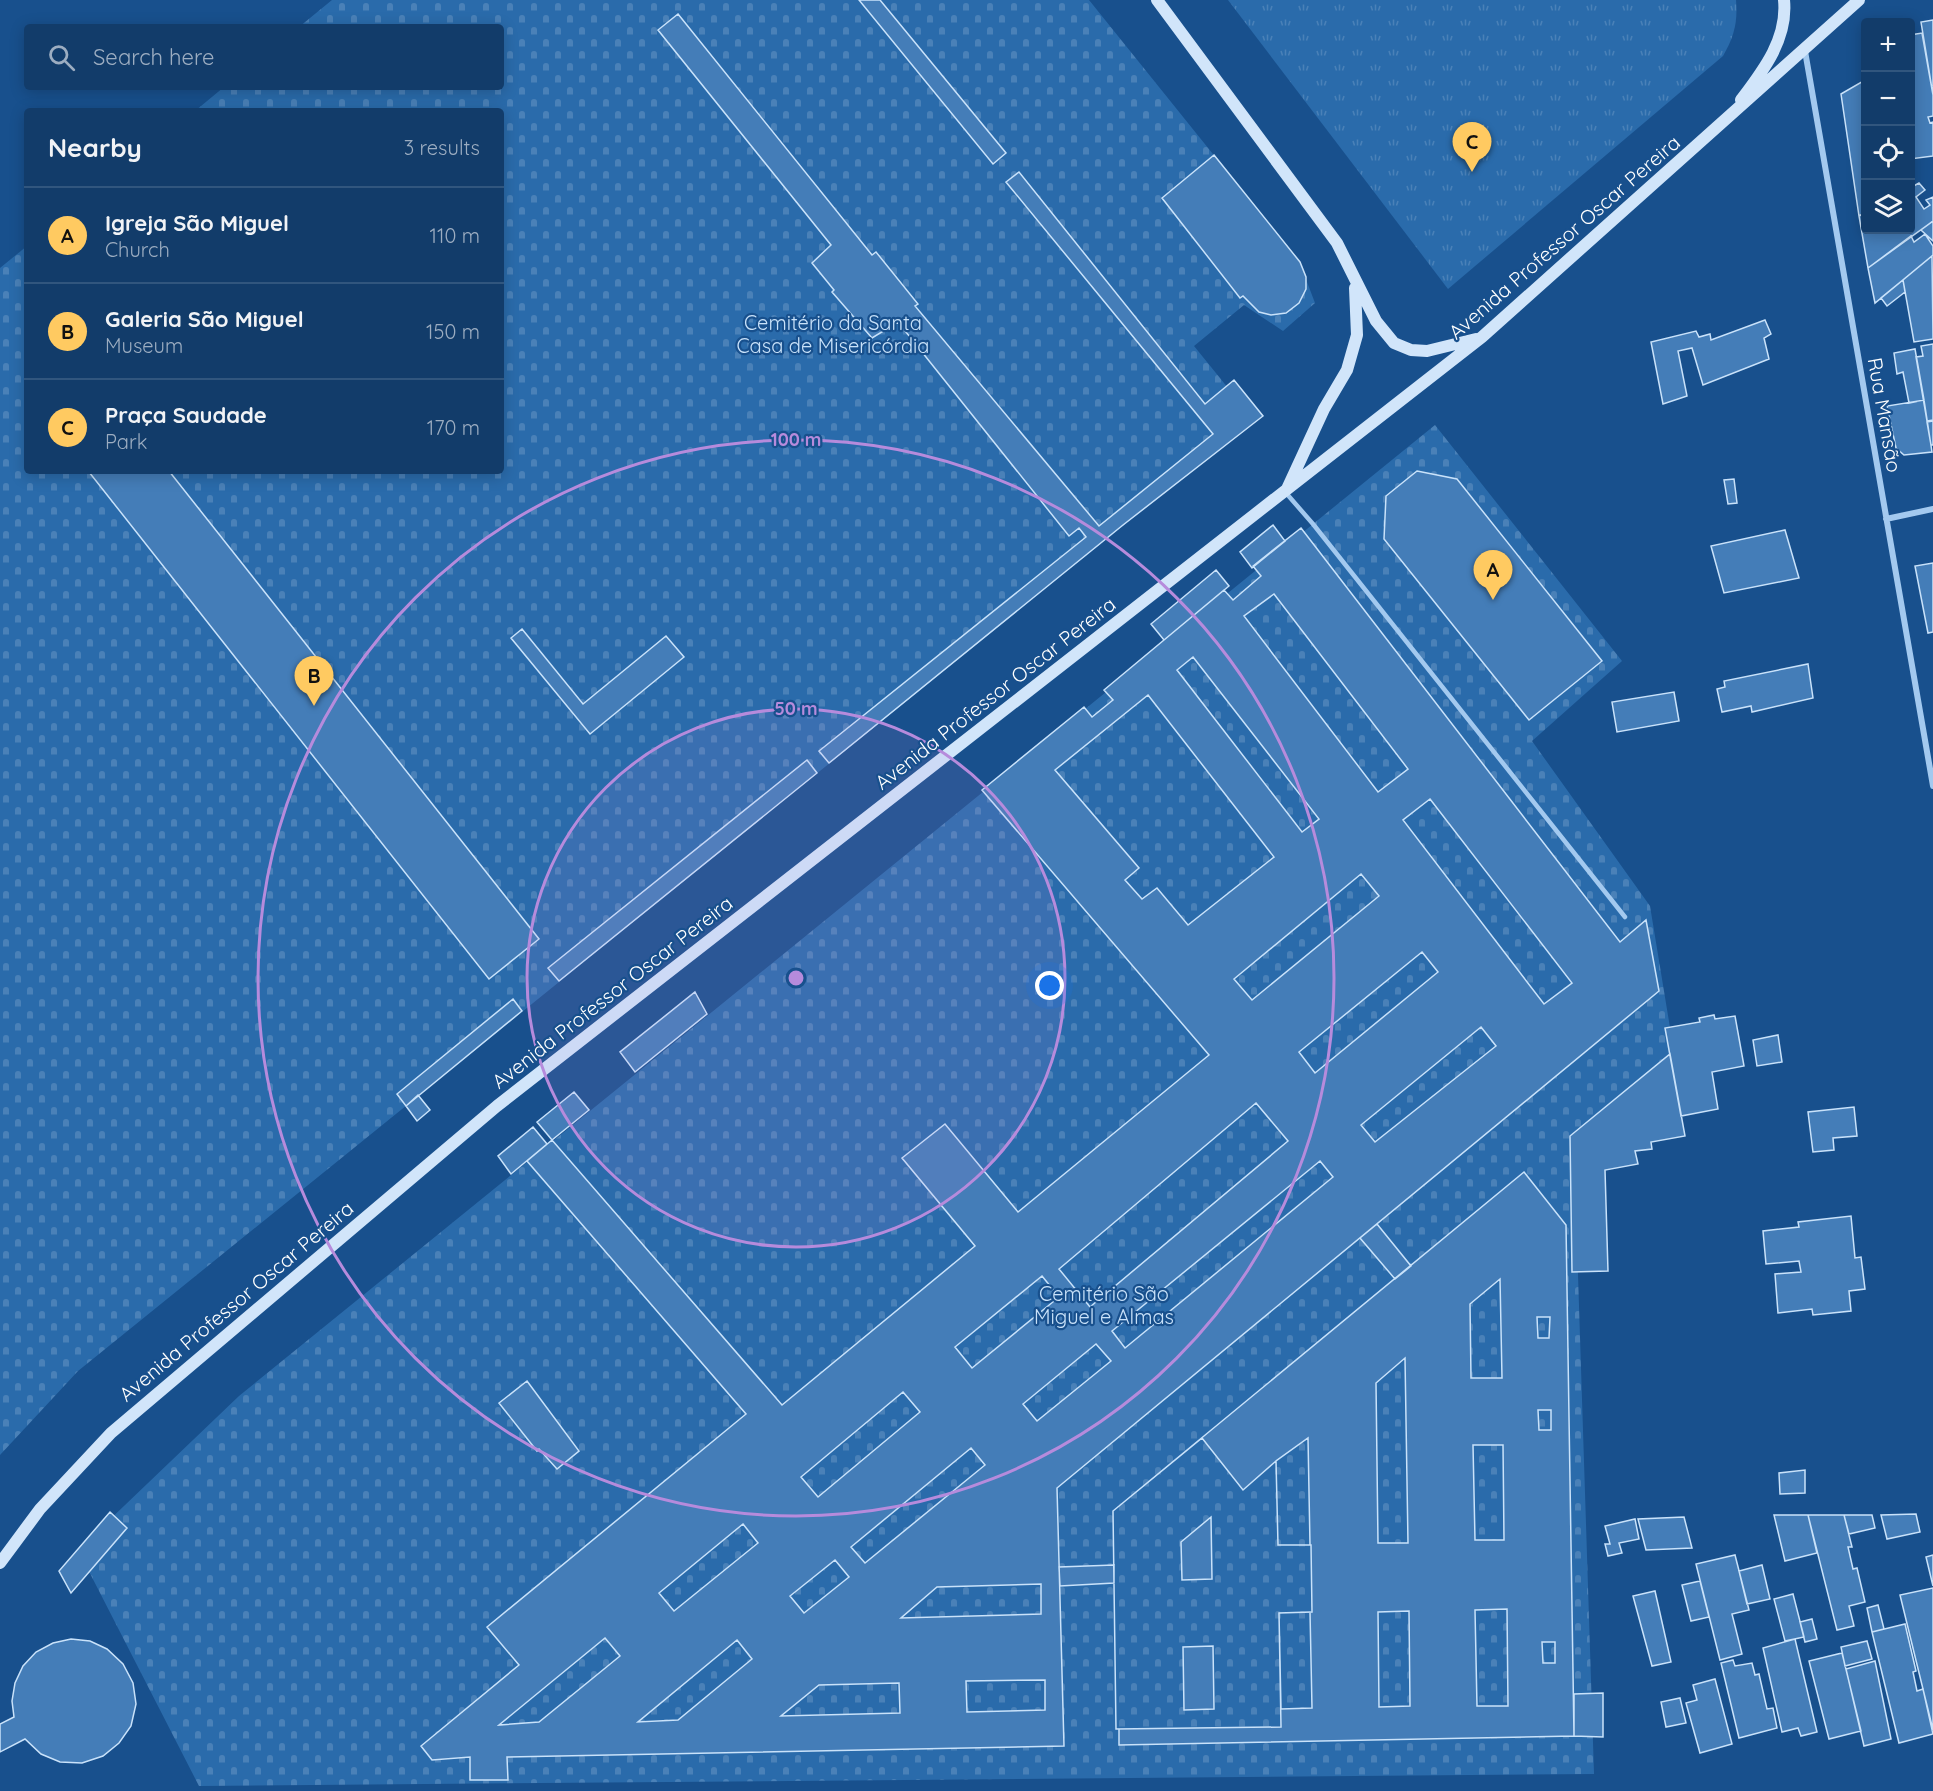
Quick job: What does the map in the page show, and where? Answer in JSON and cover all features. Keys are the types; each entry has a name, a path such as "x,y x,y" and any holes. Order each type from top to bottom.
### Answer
{"main road":[{"path":"1157,0 1337,243 1355,284 1376,321 1394,343 1427,351 1482,337"},
{"path":"1724,122 1767,65 1780,35 1784,0"},
{"name":"Avenida Professor Oscar Pereira","path":"0,1563 40,1509 111,1433 497,1106 1482,337 1805,51 1859,0"},
{"name":"Avenida Professor Oscar Pereira","path":"1285,492 1324,409 1347,369 1357,335 1355,284"}],"street":[{"name":"Rua Mansão","path":"1805,51 1933,786"},
{"path":"1886,519 1933,509"}],"lane":[{"path":"1285,492 1313,524 1625,917"}],"green space":[{"name":"Cemitério da Santa Casa de Misericórdia","path":"332,0 1089,0 1299,261 1315,303 1283,331 1244,305 1194,346 1254,420 78,1371 0,1455 0,268 24,248 24,474 504,474 504,108 199,108 220,90 504,90 504,24 303,24"},
{"path":"1228,0 1736,0 1736,22 1723,56 1448,289"},
{"name":"Cemitério São Miguel e Almas","path":"1435,425 1622,661 1532,741 1650,906 1674,1052 1574,1150 1594,1774 199,1786 78,1550 239,1396"}],"building":[{"path":"859,0 880,0 1006,153 993,164"},
{"path":"678,14 872,255 876,252 918,304 915,306 1099,526 1213,434 1006,182 1019,172 1205,404 1234,380 1263,416 1123,525 829,763 819,751 1086,537 1079,528 1069,536 898,322 872,338 832,292 834,290 812,263 831,245 658,30"},
{"path":"1933,20 1933,95 1921,22"},
{"path":"1922,33 1933,95 1933,116 1928,117 1930,123 1933,122 1933,156 1915,158 1915,72 1915,34"},
{"path":"1861,82 1861,215 1859,216 1841,94"},
{"path":"1214,155 1300,262 1306,277 1306,289 1299,303 1286,313 1271,315 1259,312 1243,296 1240,298 1162,198"},
{"path":"1919,183 1925,190 1916,197 1924,209 1930,205 1926,200 1933,197 1933,221 1868,268 1862,234 1915,234 1915,185"},
{"path":"1933,221 1933,241 1921,230"},
{"path":"1925,234 1933,246 1933,255 1875,303 1868,268 1911,236 1914,242"},
{"path":"1932,256 1933,339 1914,342 1903,280"},
{"path":"1903,280 1905,292 1887,306 1881,298"},
{"path":"1765,320 1771,334 1764,338 1769,359 1703,385 1692,348 1678,351 1687,396 1663,404 1651,342 1696,331 1699,337 1710,334 1711,340"},
{"path":"1933,344 1933,420 1927,421 1916,357 1923,356 1921,346"},
{"path":"1915,349 1924,400 1909,403 1903,372 1897,374 1894,353"},
{"path":"1924,400 1932,452 1904,455 1896,448 1887,406"},
{"path":"1933,421 1933,445 1931,445 1927,422"},
{"path":"1417,471 1457,479 1602,661 1529,720 1384,539 1386,496"},
{"path":"91,474 171,474 539,939 489,979"},
{"path":"1734,479 1737,503 1728,504 1724,480"},
{"path":"1273,525 1285,541 1252,568 1240,552"},
{"path":"1301,528 1620,942 1646,920 1659,991 1057,1488 1064,1746 507,1757 508,1780 470,1780 470,1757 432,1760 421,1746 519,1665 487,1627 746,1414 527,1161 552,1140 782,1405 975,1246 902,1158 945,1124 1018,1212 1209,1055 982,790 1084,707 1092,717 1113,700 1104,690 1224,590 1233,600 1261,576 1253,566","holes":["1274,594 1408,769 1378,792 1244,616","1193,657 1319,819 1302,832 1177,670","1148,695 1274,857 1188,925 1157,888 1142,899 1125,880 1139,868 1055,770","1430,799 1572,983 1544,1004 1403,820","1361,874 1379,896 1252,1000 1234,979","1422,952 1438,972 1315,1073 1299,1052","1481,1027 1496,1046 1375,1142 1361,1125","1256,1103 1288,1141 1090,1307 1059,1269","1320,1161 1333,1177 1125,1348 1112,1331","1042,1276 1059,1297 972,1368 955,1347","1096,1344 1111,1361 1037,1421 1023,1404","903,1392 920,1412 818,1497 801,1477","971,1448 985,1465 865,1563 851,1547","743,1524 758,1543 674,1611 659,1593","835,1560 849,1577 804,1613 790,1596","1041,1584 1041,1614 901,1618 937,1587","605,1638 620,1656 539,1722 499,1725","737,1640 752,1659 678,1720 638,1722","1045,1680 1045,1710 967,1712 966,1681","899,1683 900,1713 781,1716 819,1685"]},
{"path":"1785,530 1799,578 1724,593 1711,546"},
{"path":"1933,563 1933,632 1928,633 1915,566"},
{"path":"1216,570 1229,586 1164,640 1151,624"},
{"path":"522,629 583,704 666,636 684,657 590,734 511,638"},
{"path":"1808,664 1813,698 1752,712 1751,706 1722,712 1717,689 1725,687 1724,681"},
{"path":"1674,692 1679,721 1617,732 1612,702"},
{"path":"807,760 817,773 559,981 548,968"},
{"path":"695,992 707,1014 635,1072 620,1052"},
{"path":"513,999 522,1011 406,1106 397,1094"},
{"path":"1714,1015 1715,1019 1735,1016 1744,1066 1712,1072 1718,1109 1681,1116 1665,1028 1700,1022 1699,1018"},
{"path":"1778,1035 1782,1062 1757,1066 1753,1040"},
{"path":"1670,1054 1685,1136 1651,1142 1652,1149 1635,1151 1638,1164 1605,1170 1608,1271 1572,1272 1570,1136"},
{"path":"574,1092 589,1110 552,1140 537,1122"},
{"path":"418,1095 430,1110 417,1121 406,1106"},
{"path":"1854,1107 1857,1136 1833,1138 1834,1150 1813,1152 1808,1112"},
{"path":"533,1127 547,1144 511,1174 498,1156"},
{"path":"1524,1172 1566,1225 1574,1736 1119,1745 1119,1729 1116,1729 1113,1511","holes":["1500,1279 1502,1378 1471,1378 1470,1304","1537,1317 1550,1317 1549,1338 1538,1338","1405,1358 1408,1543 1378,1543 1376,1383","1538,1410 1551,1410 1551,1430 1539,1430","1308,1438 1310,1545 1278,1545 1276,1461","1473,1445 1503,1445 1504,1540 1475,1540","1507,1609 1508,1706 1477,1706 1475,1610","1409,1611 1410,1706 1379,1707 1378,1612","1310,1612 1312,1708 1281,1709 1279,1613","1542,1642 1555,1642 1555,1663 1543,1663"]},
{"path":"1851,1216 1855,1258 1861,1257 1865,1289 1849,1291 1851,1311 1813,1315 1812,1309 1778,1313 1775,1274 1801,1272 1799,1261 1766,1264 1763,1231 1799,1227 1798,1222"},
{"path":"1377,1224 1411,1266 1395,1279 1360,1238"},
{"path":"527,1381 579,1451 557,1469 539,1449 537,1451 499,1403"},
{"path":"1202,1438 1243,1490 1276,1461 1278,1545 1311,1545 1312,1612 1279,1613 1281,1727 1116,1729 1113,1511","holes":["1211,1517 1212,1579 1182,1580 1181,1542","1213,1646 1214,1709 1184,1710 1183,1647"]},
{"path":"1805,1470 1805,1493 1780,1494 1779,1473"},
{"path":"110,1512 127,1528 71,1593 59,1571"},
{"path":"1916,1514 1920,1532 1887,1539 1881,1515"},
{"path":"1774,1515 1808,1515 1817,1553 1785,1561"},
{"path":"1808,1515 1844,1515 1852,1547 1848,1547 1853,1569 1857,1568 1865,1602 1849,1606 1854,1626 1837,1630"},
{"path":"1844,1515 1872,1515 1875,1528 1849,1534"},
{"path":"1684,1517 1692,1548 1646,1550 1638,1519"},
{"path":"1635,1519 1639,1539 1619,1543 1622,1553 1608,1556 1605,1544 1610,1544 1605,1526"},
{"path":"1735,1555 1749,1610 1732,1614 1742,1654 1720,1660 1696,1564"},
{"path":"1933,1555 1933,1586 1926,1557"},
{"path":"1114,1565 1114,1583 1060,1586 1059,1567"},
{"path":"1762,1565 1770,1599 1747,1604 1739,1571"},
{"path":"1700,1581 1709,1617 1691,1621 1682,1585"},
{"path":"1933,1588 1933,1730 1900,1595"},
{"path":"1655,1591 1671,1662 1652,1666 1633,1596"},
{"path":"1793,1594 1804,1637 1785,1641 1774,1599"},
{"path":"1878,1605 1884,1629 1872,1632 1867,1608"},
{"path":"1812,1619 1817,1639 1805,1642 1800,1622"},
{"path":"1905,1624 1916,1671 1913,1672 1917,1691 1923,1689 1933,1734 1899,1743 1872,1632"},
{"path":"71,1639 90,1641 107,1649 123,1664 133,1683 136,1704 131,1726 119,1743 103,1756 82,1763 60,1762 41,1754 25,1739 0,1752 0,1724 14,1717 12,1701 15,1683 23,1666 36,1652 53,1643"},
{"path":"1795,1639 1817,1732 1801,1736 1798,1728 1782,1732 1763,1648"},
{"path":"1867,1641 1872,1659 1845,1666 1841,1647"},
{"path":"1842,1653 1861,1731 1829,1739 1809,1661"},
{"path":"1733,1660 1735,1666 1752,1663 1755,1675 1759,1674 1767,1709 1773,1708 1777,1728 1739,1738 1721,1663"},
{"path":"1875,1661 1891,1739 1864,1746 1846,1669"},
{"path":"1715,1679 1732,1744 1700,1753 1686,1703 1697,1700 1693,1685"},
{"path":"1603,1693 1603,1737 1574,1736 1574,1694"},
{"path":"1680,1698 1686,1723 1666,1727 1661,1702"}],"place":[{"name":"Praça Saudade","path":"1472,172"},
{"name":"Igreja São Miguel","path":"1493,600"},
{"name":"Galeria São Miguel","path":"314,706"}]}
